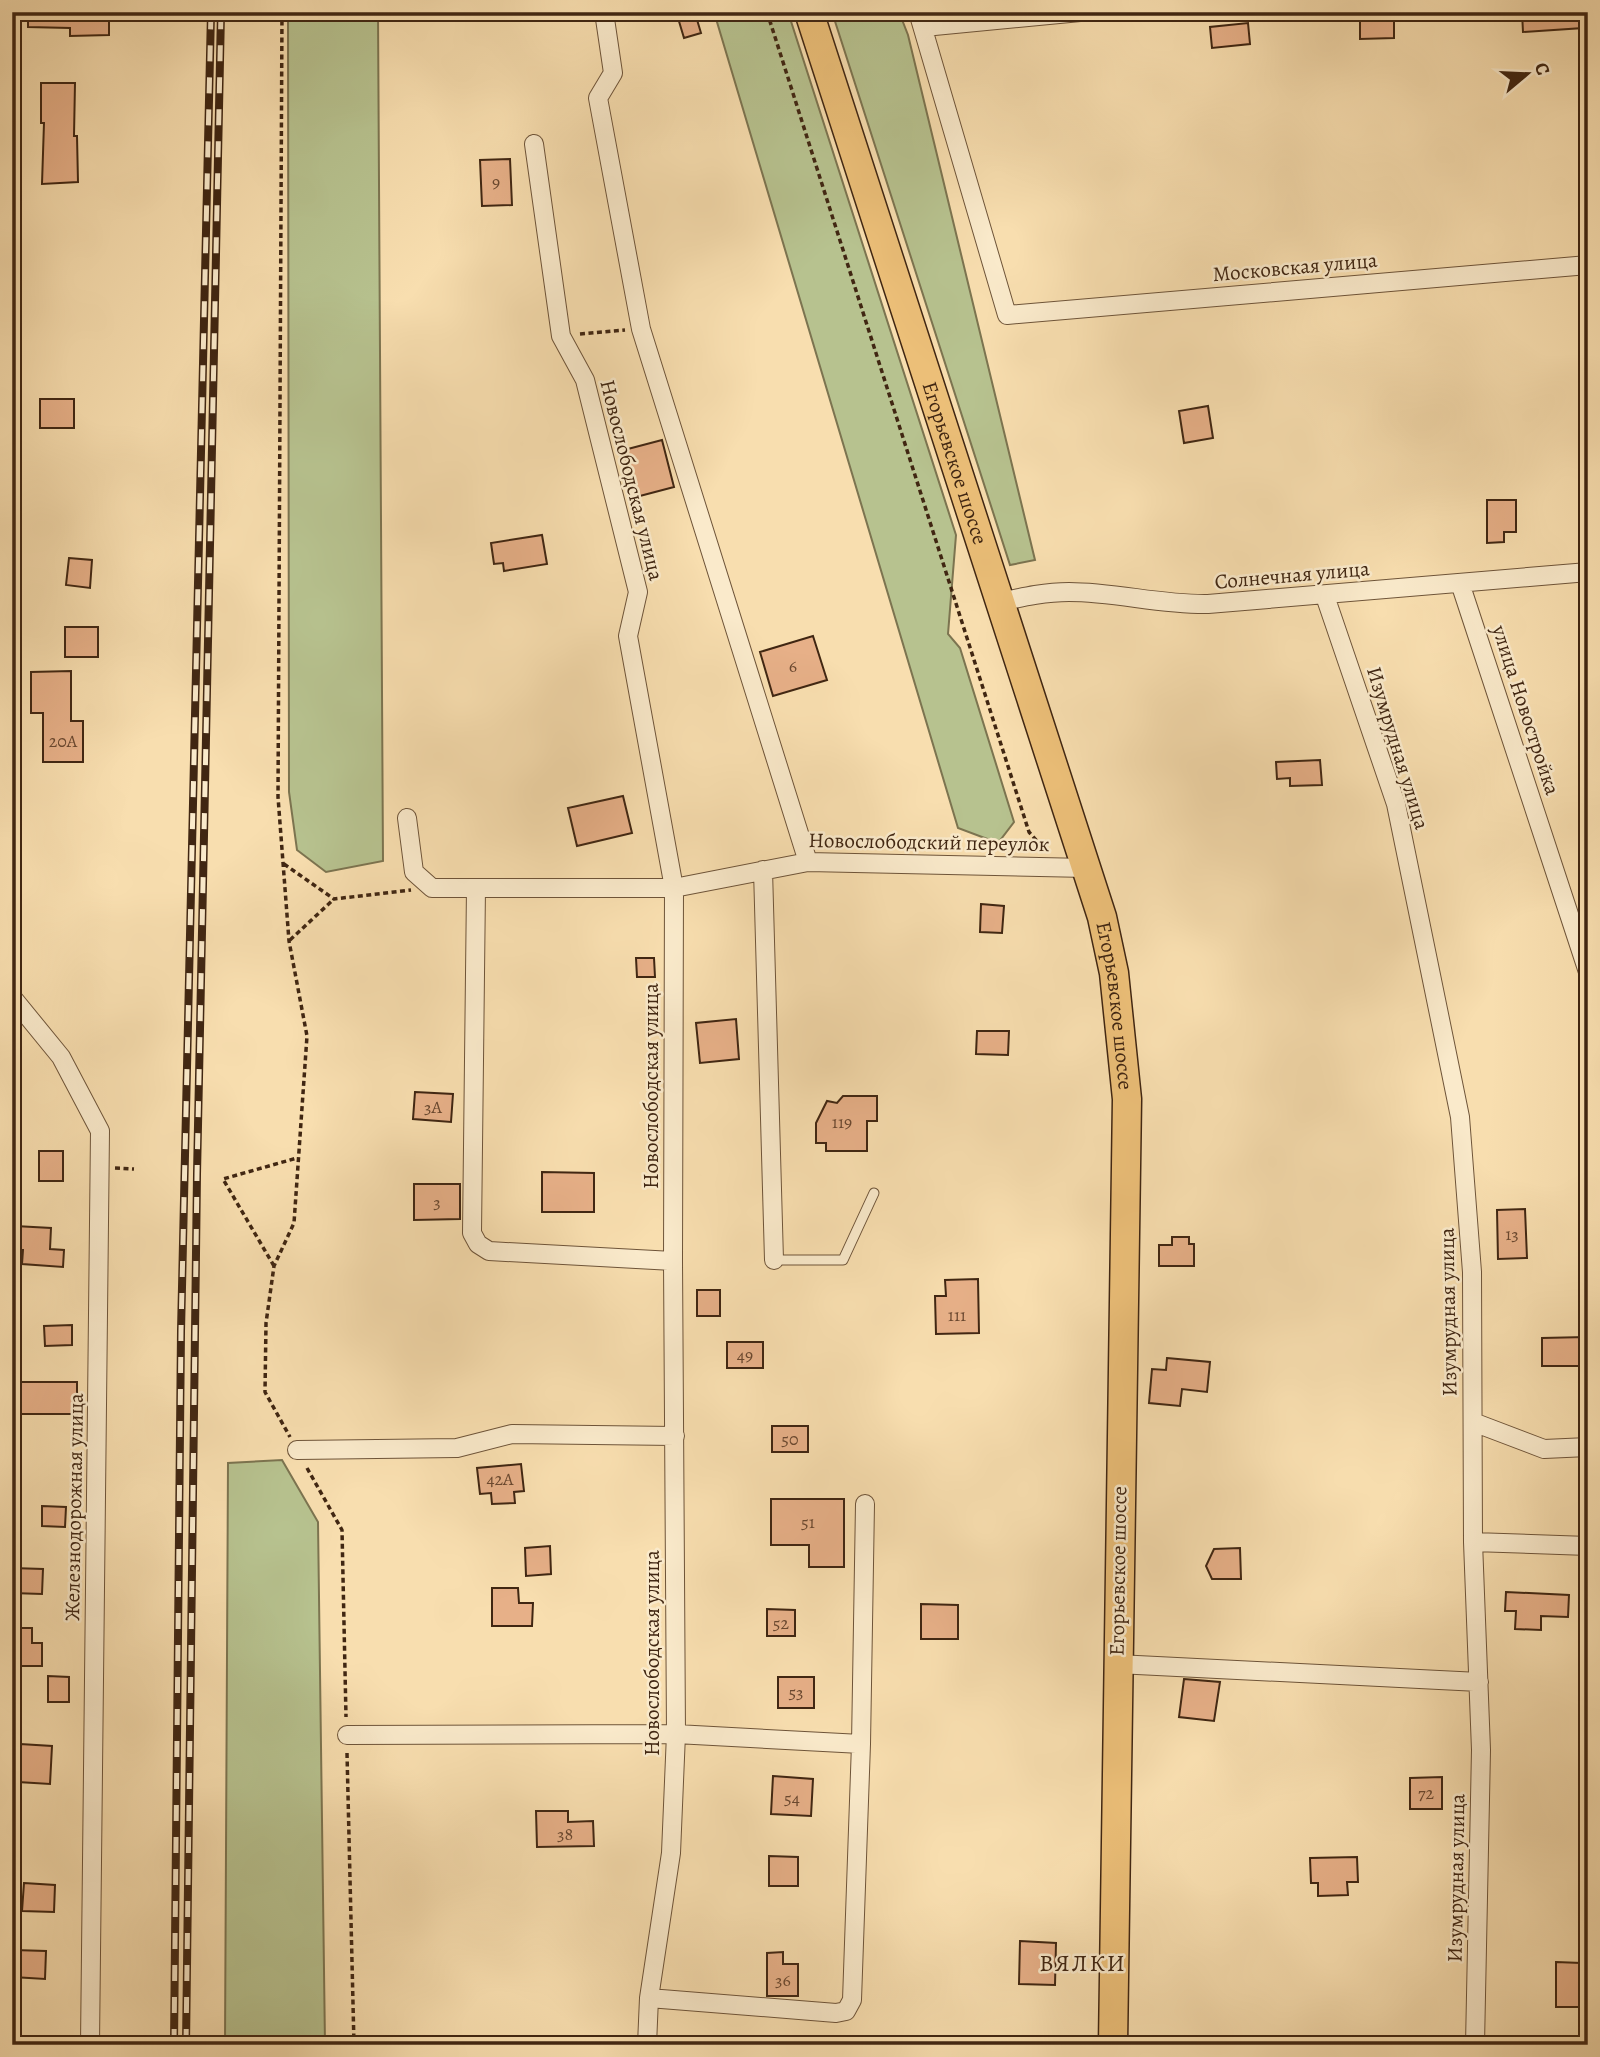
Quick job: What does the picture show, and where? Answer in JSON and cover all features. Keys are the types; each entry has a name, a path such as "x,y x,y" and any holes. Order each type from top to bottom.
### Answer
{"main road":[{"name":"Егорьевское шоссе","path":"809,12 1000,602 1073,867 1102,917 1114,973 1127,1100 1112,2045"}],"street":[{"path":"604,12 612,73 598,98 641,329 808,862"},
{"path":"921,20 1080,12"},
{"name":"Московская улица","path":"921,20 1007,315 1588,265"},
{"name":"Новослободская улица","path":"534,144 561,336 585,380 638,593 628,636 674,888 676,1734 671,1853 649,1998 647,2045"},
{"name":"Солнечная улица","path":"1000,602 1045,593 1070,592 1190,605 1325,596 1588,572"},
{"name":"улица Новостройка","path":"1460,583 1588,972"},
{"name":"Изумрудная улица","path":"1325,596 1396,804 1460,1117 1472,1272 1473,1542 1481,1749 1475,2045"},
{"path":"407,818 414,872 432,888"},
{"name":"Новослободский переулок","path":"432,888 674,888 808,862 1073,867"},
{"path":"763,870 775,1260"},
{"path":"476,888 472,1233 478,1244 489,1251 673,1261"},
{"name":"Железнодорожная улица","path":"12,997 61,1057 100,1131 90,2045"},
{"path":"1473,1422 1544,1449 1588,1447"},
{"path":"297,1450 457,1448 512,1434 675,1436"},
{"path":"649,1998 836,2013 846,2011 852,2000 861,1744 865,1504"},
{"path":"1473,1542 1588,1546"},
{"path":"1117,1664 1479,1682"},
{"path":"347,1735 676,1734 861,1744"}],"lane":[{"path":"775,1260 843,1260 874,1193"}],"path":[{"path":"282,12 278,797 289,941 307,1036 294,1223 274,1266 266,1323 265,1392 297,1450"},
{"path":"767,12 1029,832 1073,867"},
{"path":"561,336 641,329"},
{"path":"284,864 334,898"},
{"path":"289,941 334,898 432,888"},
{"path":"274,1266 223,1179 298,1158"}],"green space":[{"path":"288,12 378,12 383,861 326,872 297,850 289,792"},
{"path":"714,12 788,12 956,535 948,634 960,648 1014,822 998,843 958,828"},
{"path":"832,12 899,12 908,35 1035,560 1010,565"},
{"path":"282,1460 318,1522 325,2045 225,2045 228,1463"}],"building":[{"path":"28,12 109,12 109,35 70,36 70,28 28,27"},
{"path":"1360,12 1394,12 1394,38 1360,39"},
{"path":"1522,12 1582,12 1583,28 1523,32"},
{"path":"695,13 701,33 684,38 678,18"},
{"path":"1248,23 1250,44 1212,48 1210,27"},
{"path":"41,83 75,83 74,136 77,136 78,182 42,184 44,123 41,123"},
{"path":"510,159 512,205 482,206 480,160"},
{"path":"40,399 74,399 74,428 40,428"},
{"path":"1208,406 1213,438 1184,443 1179,411"},
{"path":"662,440 674,487 636,497 624,450"},
{"path":"1487,500 1516,500 1516,532 1504,532 1504,542 1487,543"},
{"path":"542,535 547,564 504,571 503,563 494,564 491,543"},
{"path":"69,558 92,560 90,588 66,585"},
{"path":"65,627 98,627 98,657 65,657"},
{"path":"813,636 827,680 773,696 760,652"},
{"path":"71,671 71,721 83,721 83,762 43,762 43,713 31,713 31,672"},
{"path":"1320,760 1322,785 1290,786 1290,778 1277,779 1276,762"},
{"path":"623,796 632,833 577,846 568,808"},
{"path":"981,904 1004,906 1002,933 980,932"},
{"path":"636,958 654,958 655,977 637,977"},
{"path":"736,1019 739,1059 700,1063 696,1023"},
{"path":"977,1031 1009,1031 1008,1055 976,1054"},
{"path":"415,1092 453,1094 451,1122 413,1119"},
{"path":"843,1096 877,1096 877,1121 867,1121 867,1151 826,1151 826,1143 816,1143 816,1123 827,1101 837,1103"},
{"path":"39,1151 63,1151 63,1181 39,1181"},
{"path":"542,1172 594,1173 594,1212 542,1212"},
{"path":"414,1184 460,1184 460,1219 414,1220"},
{"path":"1525,1209 1527,1258 1498,1259 1497,1210"},
{"path":"15,1226 51,1228 50,1249 64,1250 63,1267 22,1264 23,1250 13,1250"},
{"path":"1172,1237 1189,1237 1189,1244 1194,1244 1194,1266 1159,1266 1159,1245 1172,1245"},
{"path":"978,1279 979,1333 936,1334 935,1296 946,1296 945,1280"},
{"path":"697,1290 720,1290 720,1316 697,1316"},
{"path":"72,1325 72,1345 45,1346 44,1326"},
{"path":"1586,1337 1586,1366 1542,1366 1542,1338"},
{"path":"727,1342 763,1342 763,1368 727,1368"},
{"path":"1167,1358 1210,1362 1207,1392 1182,1389 1180,1406 1149,1403 1152,1369 1166,1370"},
{"path":"13,1382 77,1382 77,1414 12,1414"},
{"path":"772,1426 808,1426 808,1452 772,1452"},
{"path":"521,1464 524,1491 514,1492 515,1503 492,1504 491,1493 480,1494 477,1468"},
{"path":"771,1499 844,1499 844,1567 809,1567 809,1545 771,1545"},
{"path":"42,1506 66,1507 65,1527 42,1526"},
{"path":"550,1546 551,1574 526,1576 525,1548"},
{"path":"1240,1548 1241,1579 1212,1579 1206,1566 1214,1549"},
{"path":"12,1568 43,1569 42,1594 12,1593"},
{"path":"492,1588 518,1588 519,1603 533,1603 532,1626 492,1626"},
{"path":"1506,1592 1569,1595 1568,1617 1541,1616 1541,1630 1515,1629 1516,1611 1505,1611"},
{"path":"921,1604 958,1605 958,1639 921,1639"},
{"path":"767,1609 795,1610 795,1636 767,1636"},
{"path":"12,1628 32,1628 32,1643 42,1643 42,1666 12,1666"},
{"path":"48,1676 69,1677 69,1702 48,1702"},
{"path":"778,1677 814,1677 814,1708 778,1708"},
{"path":"1184,1679 1220,1682 1214,1721 1179,1717"},
{"path":"20,1744 52,1746 50,1784 18,1782"},
{"path":"773,1776 813,1779 811,1816 771,1814"},
{"path":"1442,1777 1442,1809 1410,1809 1410,1778"},
{"path":"536,1811 568,1811 568,1822 593,1821 594,1846 537,1847"},
{"path":"769,1856 798,1857 798,1886 769,1886"},
{"path":"1357,1857 1358,1882 1347,1882 1348,1895 1318,1896 1318,1883 1311,1883 1310,1858"},
{"path":"24,1883 55,1885 54,1912 22,1911"},
{"path":"1020,1941 1056,1943 1055,1985 1019,1984"},
{"path":"14,1950 46,1951 45,1979 13,1977"},
{"path":"783,1952 783,1964 798,1964 798,1996 767,1996 767,1953"},
{"path":"1556,1962 1581,1963 1581,2007 1556,2007"}],"railway":[{"path":"174,2045 181,1331 211,12"},
{"path":"186,2045 197,1174 221,12"}],"district":[{"name":"ВЯЛКИ","path":"1083,1963"}]}
